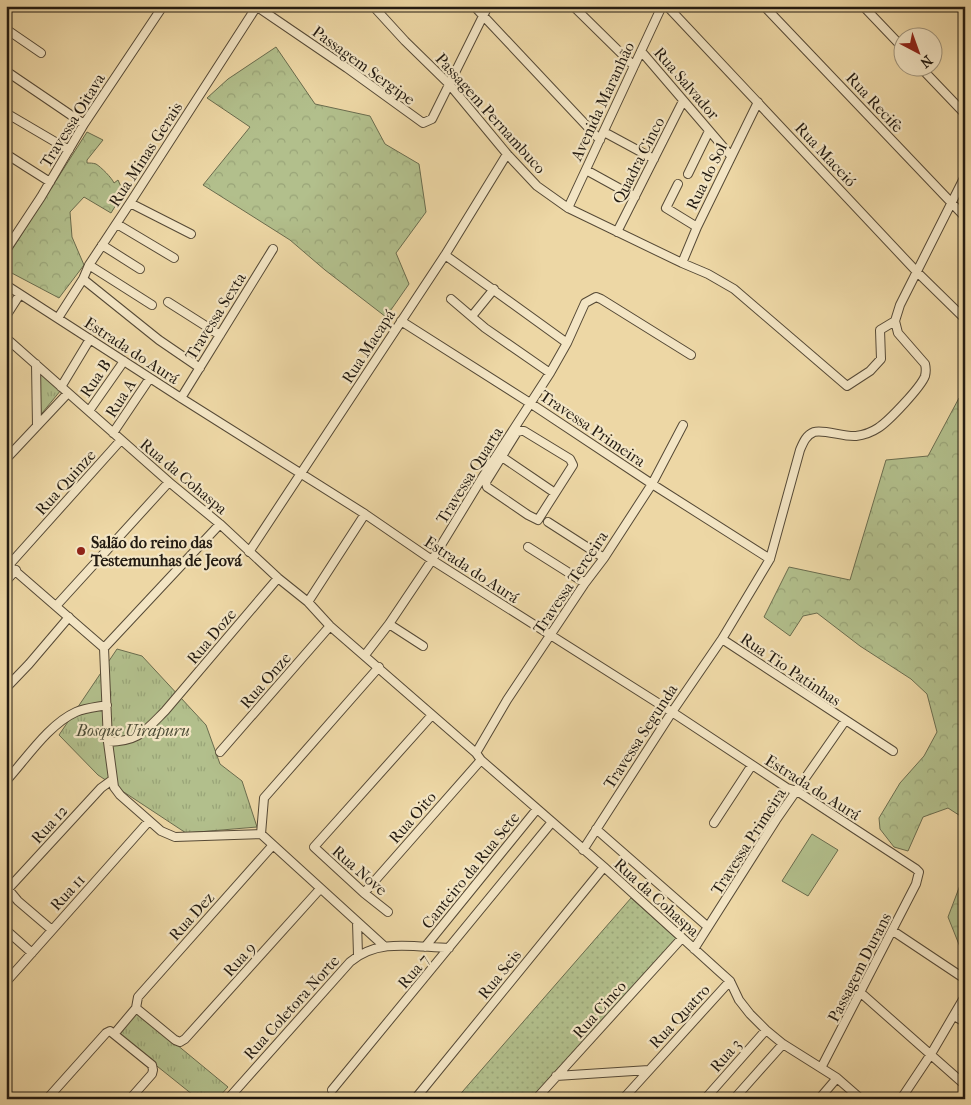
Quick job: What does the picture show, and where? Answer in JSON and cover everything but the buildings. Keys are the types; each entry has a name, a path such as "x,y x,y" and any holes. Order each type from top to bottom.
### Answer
{"street":[{"name":"Travessa Oitava","path":"6,250 50,182 84,124 163,6"},
{"name":"Passagem Sergipe","path":"256,6 423,123 432,119 449,84"},
{"name":"Rua Minas Gerais","path":"58,318 83,279 89,265 256,6"},
{"name":"Passagem Pernambuco","path":"373,6 405,41 449,84 507,154 537,186 568,208 708,274 734,289 847,386 870,371 881,359 880,330 895,321"},
{"path":"474,6 600,140"},
{"path":"449,84 488,6"},
{"name":"Rua Salvador","path":"573,6 634,66"},
{"name":"Avenida Maranhão","path":"568,208 662,6"},
{"name":"Rua Maceió","path":"667,6 917,272 965,319"},
{"name":"Rua Recife","path":"764,6 965,218"},
{"path":"864,6 894,38"},
{"path":"959,6 965,12"},
{"path":"6,28 41,53"},
{"name":"Rua Salvador","path":"641,51 731,156"},
{"path":"6,71 84,124"},
{"path":"931,78 965,114"},
{"name":"Quadra Cinco","path":"617,232 683,101"},
{"name":"Rua do Sol","path":"682,263 697,227 758,102"},
{"path":"6,113 69,150"},
{"path":"688,174 710,131"},
{"path":"604,132 654,159"},
{"path":"6,154 50,182"},
{"name":"Rua Macapá","path":"249,552 445,255 507,154"},
{"path":"586,170 634,197"},
{"path":"895,321 900,305 965,176"},
{"path":"678,184 666,208 697,227"},
{"path":"130,203 191,234"},
{"path":"116,224 174,258"},
{"path":"102,245 140,269"},
{"name":"Travessa Sexta","path":"181,398 273,249"},
{"path":"445,255 567,343"},
{"path":"89,265 152,305"},
{"path":"83,279 159,340 200,368"},
{"name":"Estrada do Aurá","path":"6,285 365,514 432,560 672,712 787,788 797,791 883,848 911,864 918,870 918,877"},
{"path":"472,316 494,289"},
{"path":"6,316 20,294"},
{"name":"Travessa Quarta","path":"365,656 389,624 484,480 550,373 567,343 585,303 596,297 601,299 691,355"},
{"path":"452,299 486,330 550,373"},
{"path":"168,302 220,334"},
{"name":"Travessa Primeira","path":"401,321 770,559"},
{"name":"Travessa Segunda","path":"583,850 672,712 722,639 770,559 800,450 805,439 809,434 819,431 843,436 872,432 880,427 920,386 924,377 925,364 898,333 895,321"},
{"name":"Rua da Cohaspa","path":"6,338 169,482 220,524 278,578 308,602 330,626 476,752 481,760 604,867 730,981 739,1000 766,1030 783,1044 837,1078 861,1099"},
{"path":"61,386 90,339"},
{"name":"Rua B","path":"89,411 124,361"},
{"path":"36,364 37,426"},
{"name":"Rua A","path":"113,433 150,378"},
{"path":"6,458 68,393"},
{"name":"Travessa Terceira","path":"476,752 507,700 652,484 684,426"},
{"path":"524,431 570,459 573,465 538,520 489,489 484,480 502,456 517,432 524,431"},
{"name":"Rua Quinze","path":"7,564 121,440"},
{"path":"502,456 555,493"},
{"path":"56,606 169,482"},
{"path":"308,602 365,514"},
{"path":"548,522 604,558"},
{"path":"104,648 220,524"},
{"path":"528,546 586,583"},
{"path":"7,564 104,648 108,742 112,780 114,788 120,796 161,831 175,837 262,834 384,946 449,948"},
{"path":"6,581 16,570"},
{"name":"Rua Doze","path":"108,742 123,741 136,737 165,711 278,578"},
{"path":"6,688 69,617"},
{"path":"389,624 423,646"},
{"name":"Rua Onze","path":"220,752 330,626"},
{"name":"Rua Tio Patinhas","path":"722,639 845,721"},
{"path":"262,834 264,798 379,667"},
{"path":"6,781 45,737 63,720 78,711 107,705"},
{"name":"Rua Nove","path":"388,912 364,893 314,847 432,715"},
{"path":"845,721 893,752"},
{"name":"Travessa Primeira","path":"694,949 776,820 845,721"},
{"name":"Rua Oito","path":"364,893 481,760"},
{"path":"714,823 752,764"},
{"name":"Rua 12","path":"52,930 18,901 8,889 101,788 112,780"},
{"name":"Canteiro da Rua Sete","path":"425,948 537,810"},
{"name":"Rua 11","path":"6,982 149,821"},
{"name":"Rua 7","path":"332,1090 552,822"},
{"path":"596,829 708,927"},
{"name":"Rua Dez","path":"115,1033 136,1008 138,997 273,845"},
{"name":"Rua Seis","path":"415,1099 604,867"},
{"name":"Passagem Durans","path":"821,1068 893,931 918,877"},
{"name":"Rua 9","path":"136,1008 175,1040 180,1042 185,1039 320,889"},
{"path":"357,922 358,955"},
{"path":"6,930 32,953"},
{"path":"893,931 965,979"},
{"name":"Rua Cinco","path":"536,1099 682,938"},
{"name":"Rua Coletora Norte","path":"228,1099 358,955 384,946"},
{"name":"Rua Quatro","path":"623,1099 730,981"},
{"path":"861,993 965,1085"},
{"path":"901,1099 931,1054 965,996"},
{"path":"954,1016 965,1022"},
{"name":"Rua 3","path":"705,1099 766,1030"},
{"path":"47,1099 106,1033 110,1031 115,1033 152,1065 152,1074 130,1099"},
{"path":"734,1099 783,1044"},
{"name":"Rua Quatro","path":"556,1076 649,1070"},
{"path":"819,1099 837,1078"}],"green space":[{"path":"276,47 315,104 370,116 385,144 419,164 426,212 396,253 409,284 386,317 325,270 290,240 203,185 250,127 207,98 228,79"},
{"path":"87,132 103,140 87,160 87,163 98,165 114,183 118,180 122,189 119,200 111,213 84,197 70,212 72,237 84,265 59,298 6,270 6,259"},
{"path":"40,372 61,390 38,418"},
{"path":"965,392 965,819 948,808 923,817 908,851 894,847 880,829 879,818 900,783 924,756 937,732 927,694 911,679 860,646 817,613 803,616 790,636 764,617 789,567 850,580 886,460 928,456 959,398"},
{"name":"Bosque Uirapuru","path":"117,649 142,656 206,725 220,764 242,781 257,827 186,833 98,775 59,735"},
{"path":"812,834 838,850 808,896 782,881"},
{"path":"965,872 965,952 960,947 948,917"},
{"path":"631,898 680,942 537,1099 456,1099"},
{"path":"136,1011 228,1087 217,1099 198,1099 117,1034"}],"place":[{"name":"Salão do reino das Testemunhas de Jeová","path":"81,551"}]}
